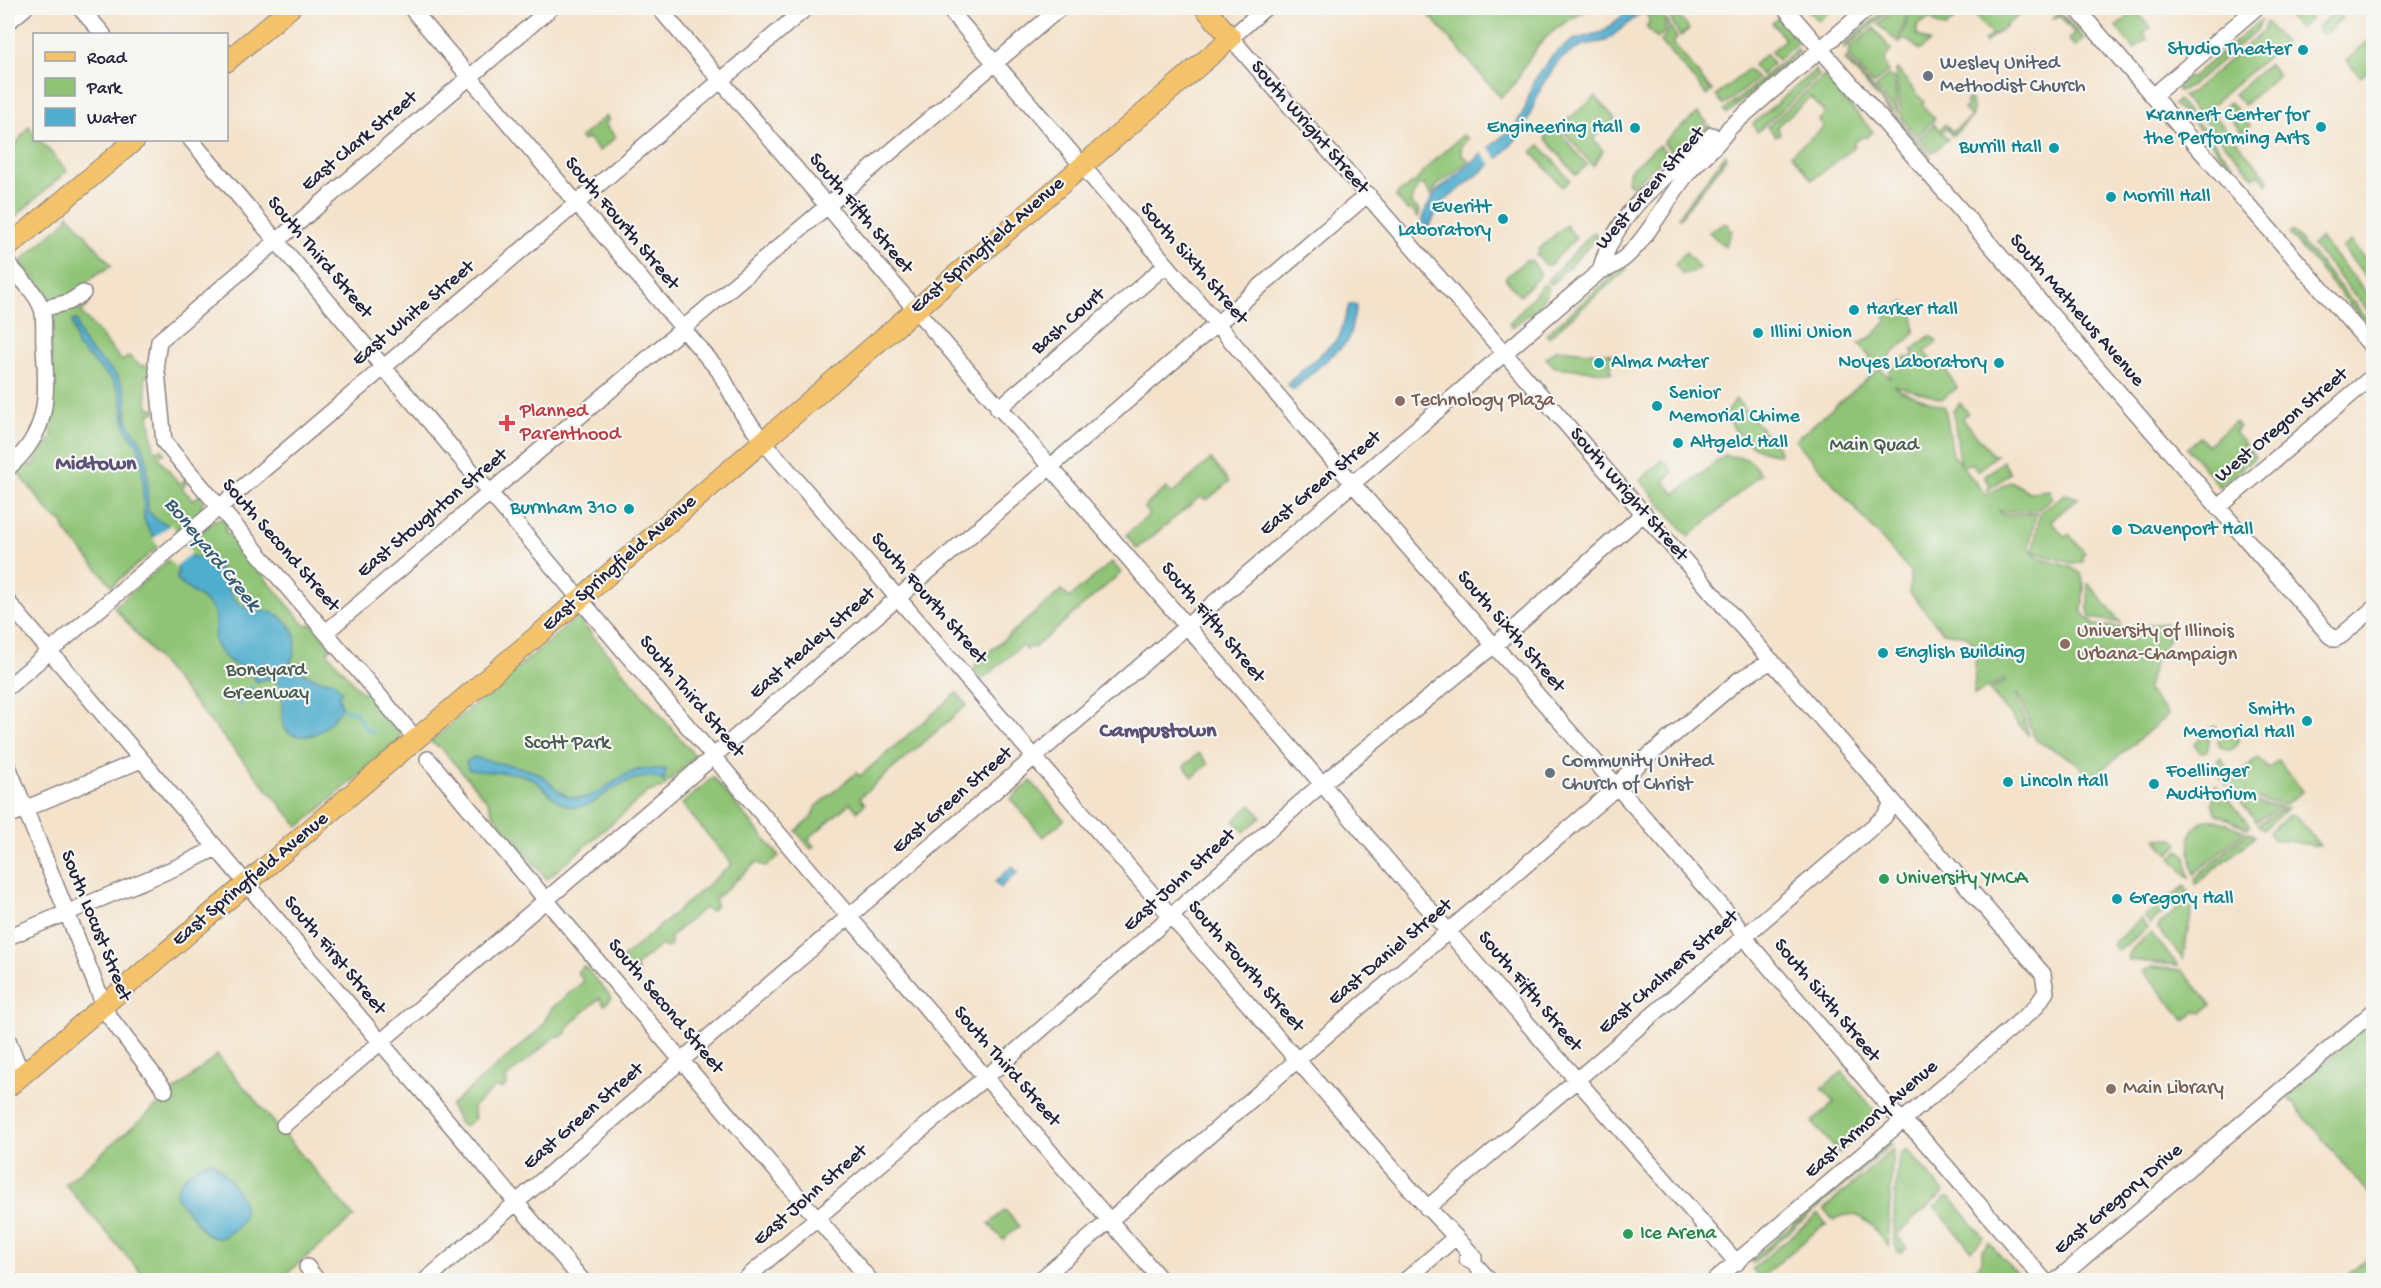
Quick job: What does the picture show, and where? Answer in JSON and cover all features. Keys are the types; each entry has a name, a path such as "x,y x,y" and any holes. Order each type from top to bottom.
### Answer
{"main road":[{"path":"228,60 290,8"},
{"name":"South Wright Street","path":"1204,8 1231,38"},
{"name":"East Springfield Avenue","path":"15,1081 581,598 1231,38"},
{"path":"8,247 134,141"}],"street":[{"path":"8,22 25,8"},
{"path":"80,8 102,33"},
{"name":"South Fourth Street","path":"411,8 718,371 742,413 763,441 1170,915 1427,1208 1437,1215 1474,1257 1474,1263"},
{"name":"East Clark Street","path":"156,362 159,341 166,333 551,8"},
{"name":"South Fifth Street","path":"659,8 1049,469 1323,783 1576,1080 1737,1263"},
{"name":"East White Street","path":"8,687 806,8"},
{"name":"South Sixth Street","path":"948,8 1080,166 1354,485 2044,1281"},
{"name":"East Stoughton Street","path":"326,632 1060,8"},
{"path":"1231,38 1265,8"},
{"name":"South Mathews Avenue","path":"1785,8 2330,636 2337,638 2373,608"},
{"name":"West Green Street","path":"1600,271 1611,269 1629,253 1684,178 1721,142 1729,129 1868,8"},
{"path":"2076,8 2373,349"},
{"path":"2154,95 2256,8"},
{"name":"South Wright Street","path":"1231,38 2034,962 2043,974 2046,985"},
{"name":"West Green Street","path":"1506,353 1600,271 1624,218 1633,206 1716,133 1729,129"},
{"name":"South Third Street","path":"192,141 581,598 713,757 1161,1281"},
{"name":"East Healey Street","path":"284,1125 1368,194"},
{"path":"8,264 31,291 42,309 45,398 42,419 32,443 8,468"},
{"name":"Bash Court","path":"998,409 1166,265"},
{"path":"42,309 69,302 83,293"},
{"name":"East Green Street","path":"426,1281 1506,353"},
{"name":"South Second Street","path":"156,362 164,442 416,739"},
{"name":"West Oregon Street","path":"2218,508 2373,375"},
{"name":"East John Street","path":"744,1281 1156,932 1170,915 1323,783 1494,645 1644,513"},
{"name":"South First Street","path":"8,602 582,1281"},
{"name":"East Daniel Street","path":"1040,1281 1617,788 1626,775 1733,684 1772,661"},
{"name":"South Second Street","path":"428,759 870,1281"},
{"path":"8,816 141,760"},
{"name":"South Locust Street","path":"8,766 108,1015 165,1090"},
{"path":"1884,818 1891,806 1888,795"},
{"name":"East Chalmers Street","path":"1427,1208 1884,818 1905,814"},
{"path":"8,937 182,865 216,848"},
{"name":"East Armory Avenue","path":"1716,1281 2035,1008 2044,997 2046,985"},
{"name":"East Gregory Drive","path":"2057,1281 2373,1011"},
{"path":"8,1040 15,1081"},
{"name":"South Fourth Street","path":"1427,1208 1432,1220 1489,1281"},
{"path":"1406,1281 1451,1241"},
{"path":"307,1267 317,1281"}],"green space":[{"path":"1423,8 1593,8 1567,21 1545,38 1516,82 1501,98"},
{"path":"1647,8 1676,8 1665,17 1665,32 1657,39 1646,27 1649,23 1648,15 1641,13"},
{"path":"1806,8 1834,8 1818,21"},
{"path":"1887,8 1892,8 1844,49 1844,45"},
{"path":"1897,8 1910,8 1897,42 1878,24"},
{"path":"1912,8 1926,8 1932,15 1942,8 1950,8 1958,16 1946,27 1940,26 1930,18 1917,25 1917,35 1930,42 1920,50 1906,39 1899,43"},
{"path":"1978,8 2027,8 1985,43 1984,41 1992,35 1972,12"},
{"path":"2281,8 2302,8 2311,19 2299,29"},
{"path":"2336,10 2343,18 2323,35 2317,27"},
{"path":"1675,11 1689,29 1680,36 1669,16"},
{"path":"2059,11 2084,39 2075,47 2069,40 2075,34 2059,15 2052,19"},
{"path":"2135,11 2151,28 2143,34 2147,39 2134,49 2116,27"},
{"path":"1779,17 1797,43 1778,60 1771,52 1785,39 1772,23"},
{"path":"2262,19 2257,30 2191,86 2179,91 2176,88 2186,78 2191,78"},
{"path":"1667,20 1677,38 1673,43 1712,91 1707,95 1661,42 1668,31"},
{"path":"2266,22 2284,43 2208,108 2270,181 2267,184 2259,174 2254,177 2182,96 2193,91 2263,31"},
{"path":"1874,28 1891,50 1884,60 1888,72 1873,85 1848,56 1849,49"},
{"path":"2373,37 2373,67 2361,77 2346,60"},
{"path":"1797,49 1799,52 1727,114 1724,111"},
{"path":"1766,54 1773,64 1761,75 1753,65"},
{"path":"1846,58 1931,157 1930,158 1844,59"},
{"path":"2269,64 2278,75 2244,105 2234,94"},
{"path":"1748,69 1757,79 1724,105 1716,96"},
{"path":"1897,69 1924,102 1922,105 1935,119 1917,136 1902,118 1895,71"},
{"path":"1815,70 1819,76 1757,132 1753,124"},
{"path":"1824,76 1873,132 1866,138 1863,136 1853,144 1855,147 1812,180 1791,154 1824,127 1819,120 1825,114 1811,97 1777,126 1780,134 1776,136 1767,127"},
{"path":"1888,76 1894,78 1898,113 1875,88"},
{"path":"1596,97 1615,119 1593,139 1603,151 1593,166 1559,126"},
{"path":"1969,98 1973,109 1971,117 1964,109 1968,105 1965,102"},
{"path":"2178,100 2250,184 2248,186 2185,113 2173,105"},
{"path":"2230,102 2250,125 2242,132 2222,109"},
{"path":"1698,113 1707,122 1672,152 1663,142"},
{"path":"606,116 609,120 605,124 616,137 599,151 588,138 583,141 580,138"},
{"path":"1970,117 1966,124 1952,136 1947,128 1941,132 1948,139 1932,153 1919,138 1934,124 1939,130 1945,124 1952,132"},
{"path":"1708,125 1711,128 1631,198 1611,224 1609,221 1628,195"},
{"path":"29,126 33,132 33,141 41,141 67,171 8,223 8,155"},
{"path":"1556,128 1587,165 1576,175 1545,138"},
{"path":"1463,135 1468,139 1461,146 1462,155 1469,161 1438,185 1431,195 1424,185 1416,185 1417,190 1410,203 1420,210 1418,217 1411,209 1408,211 1396,197 1397,194 1417,180 1431,163"},
{"path":"1540,145 1570,180 1562,187 1532,152"},
{"path":"1659,145 1668,155 1632,186 1627,181 1630,170"},
{"path":"1726,154 1726,159 1680,218 1678,217"},
{"path":"68,214 112,266 97,274 76,292 88,306 81,312 122,361 129,356 139,365 151,367 151,374 145,376 148,408 156,408 156,412 149,414 154,449 156,452 162,449 165,453 158,457 179,484 186,479 188,481 182,488 193,500 200,495 203,502 200,511 112,586 65,531 62,521 53,517 17,471 25,460 32,467 54,433 45,429 51,407 50,299 20,262 67,220"},
{"path":"1723,223 1728,225 1732,231 1725,247 1709,232"},
{"path":"1566,225 1576,238 1550,265 1546,265 1536,255 1539,253 1538,250"},
{"path":"2292,231 2373,325 2373,331 2289,234"},
{"path":"1594,232 1598,237 1552,284 1547,281"},
{"path":"2320,238 2373,300 2373,317 2312,245"},
{"path":"2350,241 2373,269 2373,285 2342,248"},
{"path":"1686,252 1699,268 1692,273 1682,274 1675,264"},
{"path":"1526,260 1528,262 1531,260 1541,274 1520,296 1505,278"},
{"path":"1624,266 1627,269 1549,337 1546,334"},
{"path":"1544,284 1549,288 1539,307 1512,327 1509,324"},
{"path":"1905,302 1914,315 1914,334 1878,367 1859,344 1874,335 1887,320 1885,316"},
{"name":"Main Quad","path":"1931,336 1937,342 1925,352 1940,369 1944,367 1957,388 1942,399 1894,385 1899,390 1945,407 1953,455 1960,463 1953,410 1960,403 1968,413 1962,418 1993,455 1996,455 1978,471 1972,463 1962,466 1986,495 2011,481 2029,492 2050,490 2052,498 2037,510 1999,511 2002,514 2036,513 2029,547 2043,559 2070,567 2081,574 2084,586 2082,611 2094,625 2127,628 2165,623 2171,628 2171,635 2155,662 2147,690 2168,715 2091,779 2076,762 2037,741 2030,729 2023,704 2016,693 2029,736 1989,690 2005,681 2004,679 1974,695 1976,647 1967,636 1943,632 1910,593 1910,571 1795,440 1880,368 1890,378 1890,370 1906,357 1908,359 1914,354 1912,351"},
{"path":"1556,349 1612,354 1611,373 1555,367 1546,358"},
{"path":"1736,399 1779,449 1780,454 1754,447 1746,442 1734,428 1727,412"},
{"path":"2235,422 2239,427 2234,432 2255,457 2220,487 2187,448 2200,437 2207,445"},
{"path":"1725,455 1748,459 1761,474 1689,537 1640,480 1663,460 1674,472 1664,481 1675,494"},
{"path":"1211,459 1229,482 1207,500 1200,497 1137,549 1126,535 1150,514 1144,507 1166,488 1172,494"},
{"path":"2003,461 2010,473 1987,491 1990,485 1984,477"},
{"path":"2065,494 2078,498 2051,521 2065,537 2069,534 2085,553 2081,557 2084,561 2076,564 2033,552 2040,512"},
{"name":"Boneyard Greenway","path":"222,519 229,527 225,528 225,531 305,625 312,624 331,648 327,652 362,693 370,692 375,700 370,702 386,721 395,720 402,731 399,741 299,827 114,607 215,520"},
{"path":"1112,562 1121,573 1034,648 1032,646 1026,650 1022,645 982,680 974,670 976,663 1062,590 1069,598"},
{"path":"2088,584 2121,623 2091,618 2088,610"},
{"name":"Scott Park","path":"577,617 695,756 662,788 648,792 547,879 494,816 488,802 440,747 430,742"},
{"path":"957,693 967,705 860,797 865,804 857,811 850,803 808,839 814,846 811,849 796,831 811,818 816,807 856,773 860,776"},
{"path":"2214,726 2216,728 2210,734 2208,748 2205,752 2200,752 2194,744"},
{"path":"2228,730 2235,733 2238,740 2235,747 2228,750 2221,747 2218,740 2221,733"},
{"path":"1199,753 1208,764 1193,777 1184,766"},
{"path":"2258,757 2268,769 2278,760 2303,791 2284,805 2233,793 2230,790 2234,778"},
{"path":"2221,758 2231,775 2227,785 2216,772 2218,759"},
{"path":"713,777 779,856 766,867 757,862 715,899 716,906 711,911 704,908 670,937 671,945 668,948 661,945 636,966 639,976 634,980 618,962 732,864 682,804"},
{"path":"1031,781 1064,820 1043,837 1011,799"},
{"path":"2216,785 2250,826 2248,828 2217,814 2212,803"},
{"path":"2237,798 2281,807 2256,821"},
{"path":"1251,805 1261,817 1244,832 1234,820"},
{"path":"2284,808 2288,808 2263,830 2258,824"},
{"path":"2289,815 2296,816 2320,846 2272,839 2269,832"},
{"path":"2206,820 2217,820 2245,831 2194,874 2190,851 2191,836 2193,830"},
{"path":"2248,832 2256,836 2196,884 2195,878"},
{"path":"2173,838 2179,844 2169,854 2156,839"},
{"path":"2179,850 2186,855 2189,878 2171,858"},
{"path":"2185,886 2188,892 2150,924 2144,916"},
{"path":"2192,896 2194,897 2183,959 2157,927"},
{"path":"2141,919 2147,928 2118,951 2112,944"},
{"path":"2151,933 2178,965 2128,960 2133,948"},
{"path":"584,966 612,998 604,1005 600,998 567,1027 567,1032 561,1037 556,1036 506,1078 507,1084 502,1089 496,1087 473,1107 475,1118 465,1126 461,1125 450,1106 540,1029 552,1008 584,981 577,972"},
{"path":"2152,967 2182,970 2211,1005 2203,1012 2197,1011 2185,1021 2143,971"},
{"path":"2373,1020 2373,1199 2286,1095"},
{"path":"217,1055 354,1217 279,1280 147,1280 65,1184"},
{"path":"1842,1072 1881,1118 1839,1153 1812,1122 1834,1103 1822,1088"},
{"path":"1890,1142 1892,1144 1753,1263 1751,1260"},
{"path":"1893,1149 1889,1247 1865,1220 1851,1215 1833,1220 1824,1209"},
{"path":"1907,1149 1944,1192 1896,1235 1907,1248 1900,1253 1896,1248 1894,1238 1895,1193 1899,1156"},
{"path":"1946,1197 1951,1198 1984,1238 1971,1250 1935,1207"},
{"path":"1005,1210 1019,1226 1003,1240 989,1224"},
{"path":"1818,1214 1827,1225 1822,1226 1763,1276 1762,1280 1752,1269"},
{"path":"1989,1243 2022,1280 1981,1280 1973,1270 1982,1262 1982,1250"},
{"path":"2373,1253 2373,1280 2342,1280"}],"water":[{"path":"1632,8 1647,8 1606,41 1583,45 1559,60 1542,85 1523,132 1500,157 1441,204 1429,227 1422,223 1425,211 1435,193 1515,126 1525,109 1533,82 1552,56 1573,40 1602,32"},
{"path":"1349,305 1357,305 1348,341 1293,390 1287,384 1339,338"},
{"path":"72,320 77,320 84,342 120,381 125,391 128,423 141,442 146,459 148,511 157,520 167,524 190,556 206,559 218,565 236,601 249,609 272,612 288,624 295,641 291,661 293,669 320,680 333,681 342,691 339,696 342,709 321,731 304,736 292,735 287,731 283,726 283,699 278,684 269,679 257,683 249,669 238,666 221,652 214,638 215,614 213,610 177,580 178,567 148,529 144,519 142,461 137,444 126,430 120,392 113,381 77,346"},
{"path":"474,757 537,773 562,793 573,798 593,795 634,771 666,769 664,782 653,777 624,782 588,804 576,807 562,804 531,778 523,775 468,769 466,762"},
{"path":"1012,866 1018,872 1000,888 995,882"},
{"path":"211,1161 221,1169 233,1185 243,1202 244,1210 244,1216 235,1229 218,1239 207,1235 177,1198 176,1192 187,1175"}],"pier":[{"path":"1488,146 1499,160 1492,165 1481,152"},
{"path":"171,524 192,553 175,567 153,539"}],"waterway":[{"path":"238,706 251,687"},
{"name":"Boneyard Creek","path":"338,708 355,712 366,729 373,732"}],"railway":[{"path":"8,1263 19,1280"}],"place":[{"name":"Studio Theater","path":"2303,50"},
{"name":"Wesley United Methodist Church","path":"1928,76"},
{"name":"Krannert Center for the Performing Arts","path":"2321,127"},
{"name":"Engineering Hall","path":"1635,128"},
{"name":"Burrill Hall","path":"2054,148"},
{"name":"Morrill Hall","path":"2111,197"},
{"name":"Everitt Laboratory","path":"1503,219"},
{"name":"Harker Hall","path":"1854,310"},
{"name":"Illini Union","path":"1758,333"},
{"name":"Alma Mater","path":"1599,363"},
{"name":"Noyes Laboratory","path":"1999,363"},
{"name":"Technology Plaza","path":"1400,401"},
{"name":"Senior Memorial Chime","path":"1657,406"},
{"name":"Planned Parenthood","path":"507,423"},
{"name":"Altgeld Hall","path":"1678,443"},
{"name":"Burnham 310","path":"629,509"},
{"name":"Davenport Hall","path":"2117,530"},
{"name":"University of Illinois Urbana-Champaign","path":"2065,644"},
{"name":"English Building","path":"1883,653"},
{"name":"Smith Memorial Hall","path":"2307,721"},
{"name":"Community United Church of Christ","path":"1550,773"},
{"name":"Lincoln Hall","path":"2008,782"},
{"name":"Foellinger Auditorium","path":"2154,784"},
{"name":"University YMCA","path":"1884,879"},
{"name":"Gregory Hall","path":"2117,899"},
{"name":"Main Library","path":"2111,1089"},
{"name":"Ice Arena","path":"1628,1234"}],"district":[{"name":"Midtown","path":"96,465"},
{"name":"Campustown","path":"1158,732"}]}
